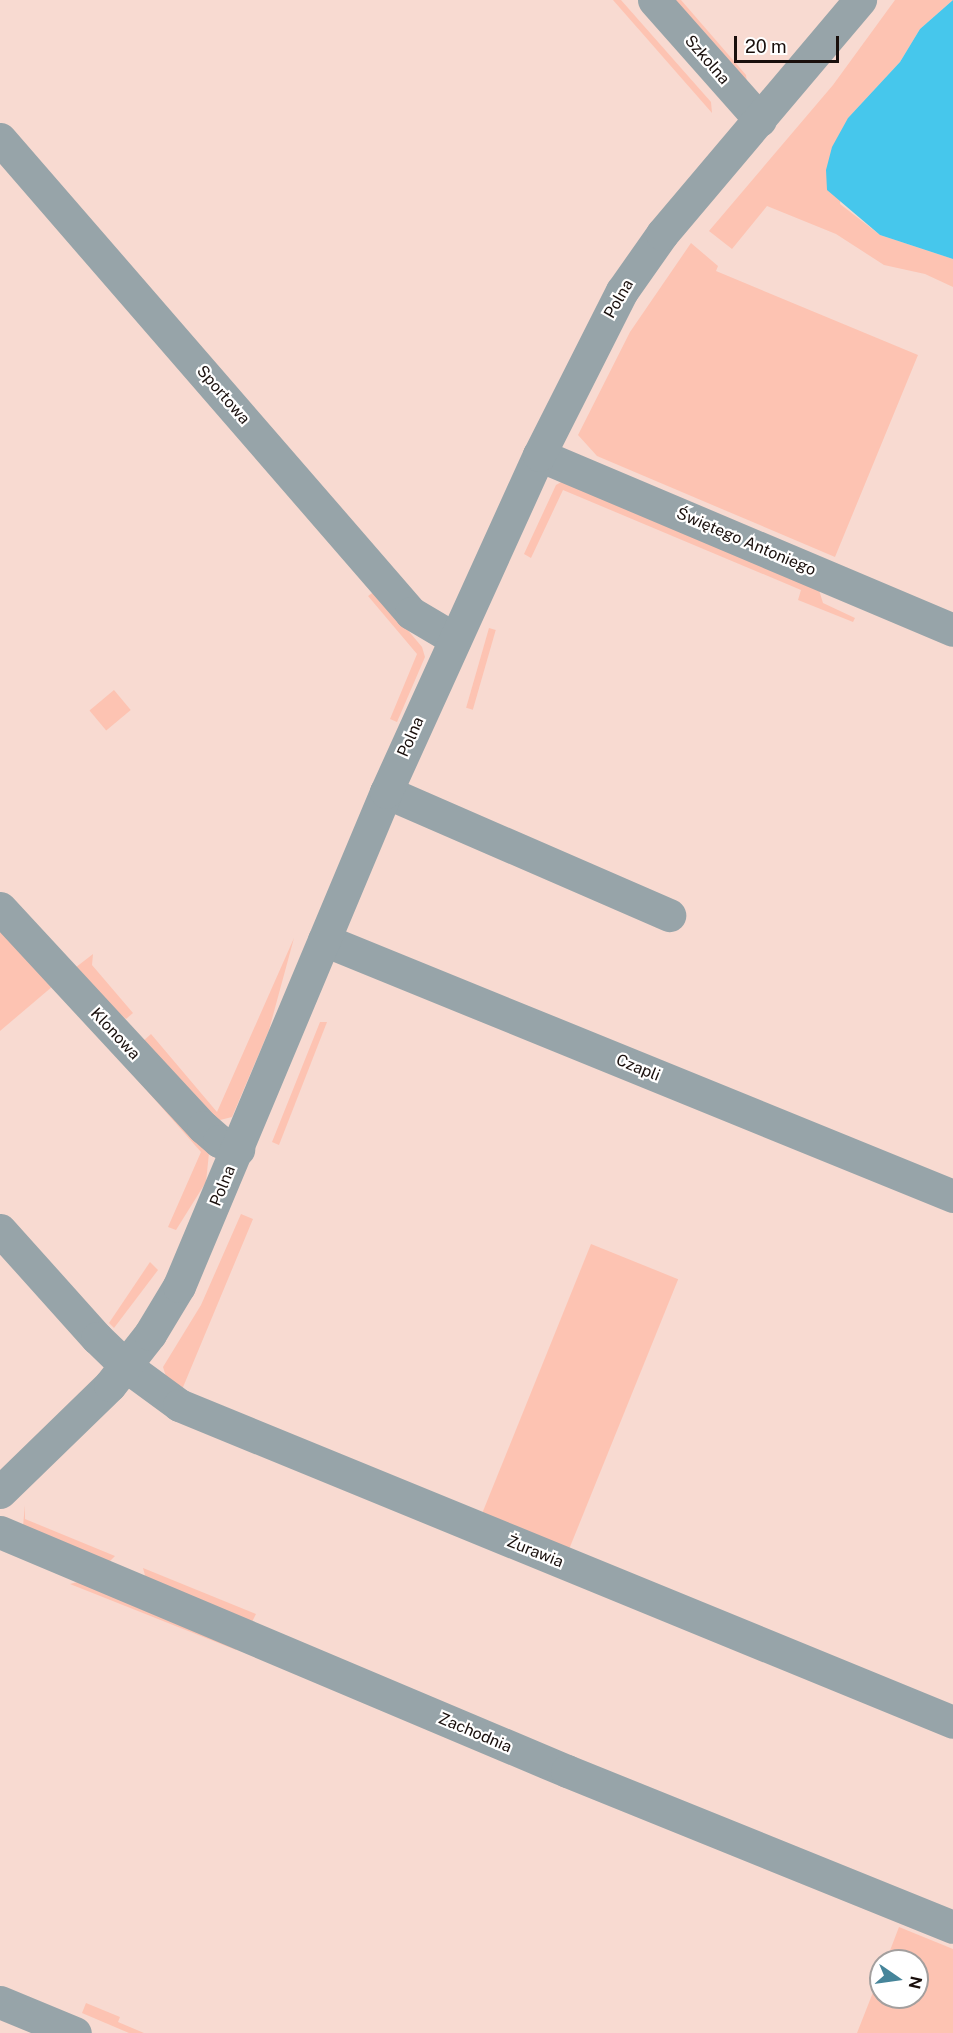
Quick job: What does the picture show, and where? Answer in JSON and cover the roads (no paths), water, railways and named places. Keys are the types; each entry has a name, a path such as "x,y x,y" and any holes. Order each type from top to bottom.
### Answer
{"street":[{"name":"Szkolna","path":"654,0 760,120"},
{"name":"Polna","path":"0,1492 77,1420 126,1366 179,1286 386,792 539,455 622,291 662,234 860,0"},
{"name":"Sportowa","path":"0,139 411,613 455,639"},
{"name":"Świętego Antoniego","path":"539,455 953,630"},
{"path":"386,792 669,915"},
{"name":"Klonowa","path":"0,908 203,1127 219,1141 238,1149"},
{"name":"Czapli","path":"324,940 953,1196"},
{"name":"Żurawia","path":"0,1230 126,1366 179,1405 953,1722"},
{"name":"Zachodnia","path":"0,1532 567,1771 953,1927"},
{"path":"0,2002 75,2033"}],"water":[{"path":"953,0 953,259 880,235 827,190 826,170 832,147 848,118 900,62 920,29"}]}
